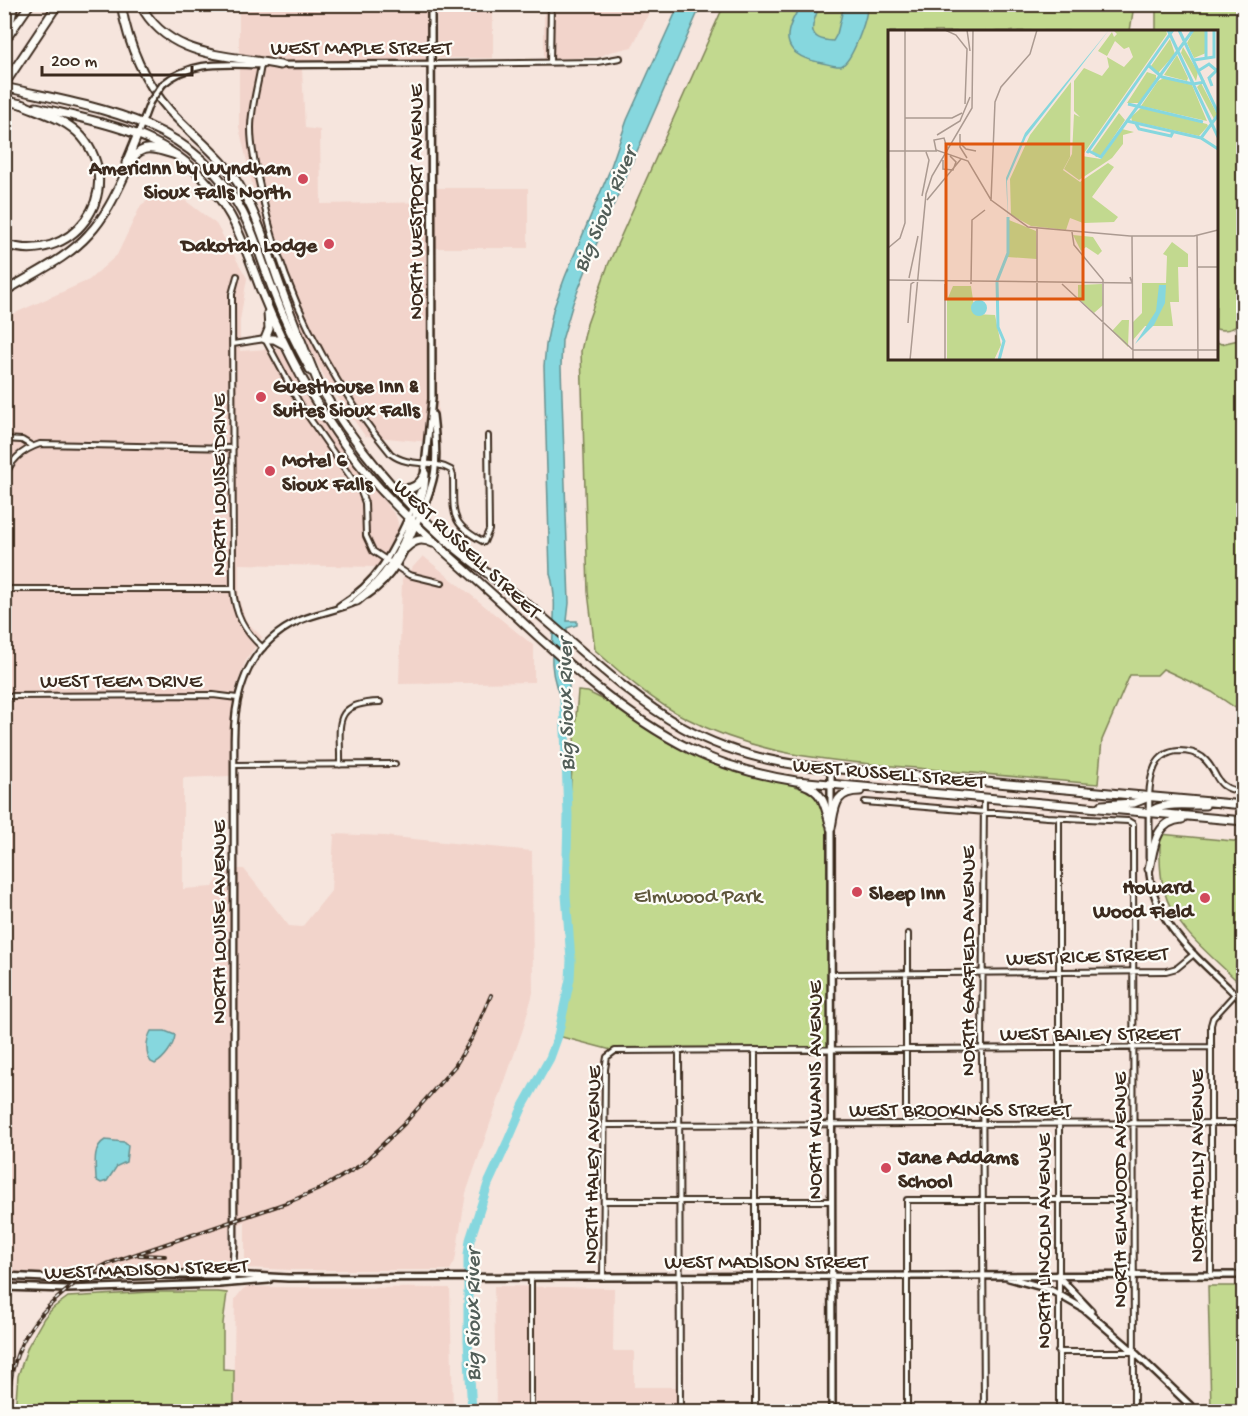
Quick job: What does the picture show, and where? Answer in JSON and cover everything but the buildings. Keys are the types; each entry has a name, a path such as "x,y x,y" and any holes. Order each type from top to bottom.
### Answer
{"highway":[{"path":"6,40 14,4"},
{"path":"6,40 30,4"},
{"path":"4,86 58,4"},
{"path":"121,4 132,47 150,84 171,112 219,157 243,191 255,215 298,334 320,387"},
{"path":"140,4 157,28 182,45 206,53 261,63 280,64"},
{"name":"WEST RUSSELL STREET","path":"4,86 142,122 167,134 194,152 213,170 232,194 251,231 290,332 320,387 350,432 392,484 417,511 469,559 537,612 652,708 697,735 766,759 831,769 1244,805"},
{"name":"WEST RUSSELL STREET","path":"4,100 138,134 176,155 200,175 226,207 242,236 266,302 285,345 311,393 344,444 370,477 443,550 592,684 646,723 691,750 733,767 786,780 1244,821"},
{"path":"4,244 37,249 62,241 77,231 89,215 98,187 94,160 82,137 63,122 21,104"},
{"path":"110,204 138,134"},
{"path":"4,292 76,246 97,225 139,150 148,148 176,155"},
{"path":"266,302 269,324 265,339 274,339 285,345"},
{"path":"357,602 376,584 401,549 417,511 425,474"},
{"path":"392,484 399,488 410,489 420,483 425,474"},
{"path":"406,548 413,541 425,540 443,550"},
{"path":"786,780 809,786 818,792 825,805 831,828"},
{"path":"831,828 835,805 843,794 854,791 891,790"},
{"path":"1075,806 1134,803 1149,796"},
{"path":"1149,813 1154,808 1162,806 1235,804"},
{"path":"1149,869 1155,841 1164,825 1178,819 1212,818"}],"main road":[{"name":"NORTH WESTPORT AVENUE","path":"425,474 432,399 431,4"},
{"name":"NORTH WESTPORT AVENUE","path":"412,521 434,483 437,466 432,399"},
{"name":"NORTH KIWANIS AVENUE","path":"831,769 832,1412"},
{"name":"WEST MADISON STREET","path":"4,1276 67,1279 154,1275 288,1278 1244,1275"},
{"path":"995,1275 1032,1283 1058,1292 1100,1321"},
{"path":"1057,1275 1100,1321 1197,1412"},
{"name":"WEST MADISON STREET","path":"4,1287 67,1289 232,1283 288,1278"}],"street":[{"path":"550,63 551,4"},
{"name":"WEST MAPLE STREET","path":"280,64 550,63 604,62 620,58"},
{"name":"WEST MAPLE STREET","path":"138,134 150,102 163,84 177,74 198,66 261,63"},
{"name":"WEST RUSSELL STREET","path":"261,63 251,118 251,139 265,210 296,301 328,366 384,446 402,461 448,468 452,473 454,513 459,524 471,535 484,542 489,530 488,436"},
{"name":"NORTH LOUISE DRIVE","path":"237,276 232,294 233,589 235,607 242,626 263,648"},
{"name":"WEST RUSSELL STREET","path":"265,339 301,406 361,492 365,503 366,536 376,555 409,575 442,583"},
{"path":"233,344 265,339"},
{"path":"4,439 22,440 32,446"},
{"path":"4,480 15,458 32,446 49,443 233,448"},
{"name":"NORTH LOUISE AVENUE","path":"332,611 391,565 406,548 412,521"},
{"path":"4,589 233,589"},
{"name":"NORTH LOUISE AVENUE","path":"232,1283 235,970 234,725 237,698 247,671 263,648 278,634 292,625 357,602"},
{"name":"WEST TEEM DRIVE","path":"4,696 213,695 237,698"},
{"path":"340,765 341,724 344,712 357,703 380,702"},
{"path":"1244,792 1231,790 1220,783 1201,757 1190,752 1176,751 1157,762 1151,775 1149,796 1151,889 1161,914 1171,929 1194,954 1244,1003"},
{"path":"234,765 395,764"},
{"name":"NORTH GARFIELD AVENUE","path":"984,798 982,1048 984,1412"},
{"name":"WEST RUSSELL STREET","path":"865,802 1059,818 1128,821 1133,824"},
{"name":"NORTH LINCOLN AVENUE","path":"1059,818 1057,1275 1059,1412"},
{"name":"NORTH ELMWOOD AVENUE","path":"1133,824 1134,1412"},
{"path":"906,1124 908,934"},
{"name":"WEST RICE STREET","path":"831,974 1172,970 1194,954"},
{"name":"NORTH HOLLY AVENUE","path":"1211,1275 1211,1025 1213,1018 1235,994"},
{"name":"WEST BAILEY STREET","path":"610,1054 620,1050 1210,1047"},
{"path":"679,1050 680,1412"},
{"path":"755,1050 756,1412"},
{"name":"NORTH HALEY AVENUE","path":"603,1278 605,1062 610,1054"},
{"name":"WEST BROOKINGS STREET","path":"604,1125 1244,1123"},
{"path":"908,1412 908,1200 1134,1200"},
{"path":"604,1201 831,1202"},
{"path":"531,1278 531,1412"},
{"path":"1058,1352 1134,1352"}],"shaded area":[{"path":"239,5 426,5 427,69 302,69 305,128 320,130 321,204 436,202 436,188 528,188 528,248 436,248 440,443 365,436 329,385 309,348 279,270 254,192 239,127"},
{"path":"437,5 493,5 493,58 437,58"},
{"path":"544,5 653,5 632,47 599,57 544,59"},
{"path":"153,197 186,201 216,224 247,278 240,321 240,351 280,348 336,441 396,516 398,523 398,530 378,567 239,564 239,600 246,621 262,637 246,660 235,690 230,776 183,778 183,889 213,887 224,869 244,869 289,926 302,927 331,891 334,834 384,836 532,851 533,993 523,1029 466,1193 455,1261 450,1270 245,1268 245,1221 229,1230 229,1271 72,1276 5,1271 4,318 89,280 117,255 141,205"},
{"path":"423,556 534,646 534,682 399,684 402,579"},
{"path":"494,1286 614,1288 613,1351 634,1351 634,1387 676,1387 677,1411 496,1411"},
{"path":"248,1287 450,1288 453,1411 233,1412 235,1299 243,1289"}],"green space":[{"path":"724,5 1134,5 1130,30 888,30 888,360 1218,360 1218,342 1221,344 1243,339 1243,713 1212,692 1163,669 1157,675 1130,675 1102,740 1098,784 856,763 798,755 742,741 714,731 662,704 638,687 595,650 588,592 581,351 587,324 608,265"},
{"path":"1156,5 1243,5 1244,320 1228,330 1218,330 1218,30 1156,30"},
{"name":"Elmwood Park","path":"578,691 588,692 634,715 691,750 821,795 831,828 830,1050 615,1051 558,1036 570,979 566,846"},
{"name":"Howard Wood Field","path":"1160,834 1243,842 1243,971 1235,979 1193,939 1175,916 1161,876"},
{"path":"1208,1286 1243,1286 1243,1411 1213,1411 1211,1409"},
{"path":"151,1292 227,1293 223,1323 223,1369 234,1370 234,1411 15,1411 18,1376 28,1346 44,1318 53,1308 68,1297"}],"water":[{"path":"802,4 820,5 813,24 814,34 824,40 833,41 844,5 867,7 862,30 854,49 841,66 806,58 791,48 788,33 795,14"},
{"path":"679,5 701,5 596,245 573,303 562,340 569,603 567,621 577,621 577,625 567,628 569,688 565,710 555,682 552,664 554,596 550,574 544,366 546,345 553,310 565,277 609,172 627,120"},
{"path":"151,1031 165,1031 175,1035 168,1052 155,1064 149,1059 147,1051"},
{"path":"105,1140 124,1142 128,1146 126,1162 117,1166 107,1181 101,1183 96,1180 95,1158 98,1148"}],"waterway":[{"name":"Big Sioux River","path":"472,1412 468,1341 470,1240 488,1184 523,1106 550,1058 558,1036 570,979 571,960 566,895 568,816 564,700"}],"railway":[{"path":"8,1412 11,1377 20,1347 36,1320 61,1295 83,1278 107,1264 289,1202 322,1188 361,1165 404,1124 455,1066 473,1036 491,995"},
{"path":"139,1255 165,1256"}],"place":[{"name":"AmericInn by Wyndham Sioux Falls North","path":"303,179"},
{"name":"Dakotah Lodge","path":"329,244"},
{"name":"Guesthouse Inn & Suites Sioux Falls","path":"261,397"},
{"name":"Motel 6 Sioux Falls","path":"270,471"},
{"name":"Sleep Inn","path":"857,892"},
{"name":"Howard Wood Field","path":"1205,898"},
{"name":"Jane Addams School","path":"886,1168"}]}
